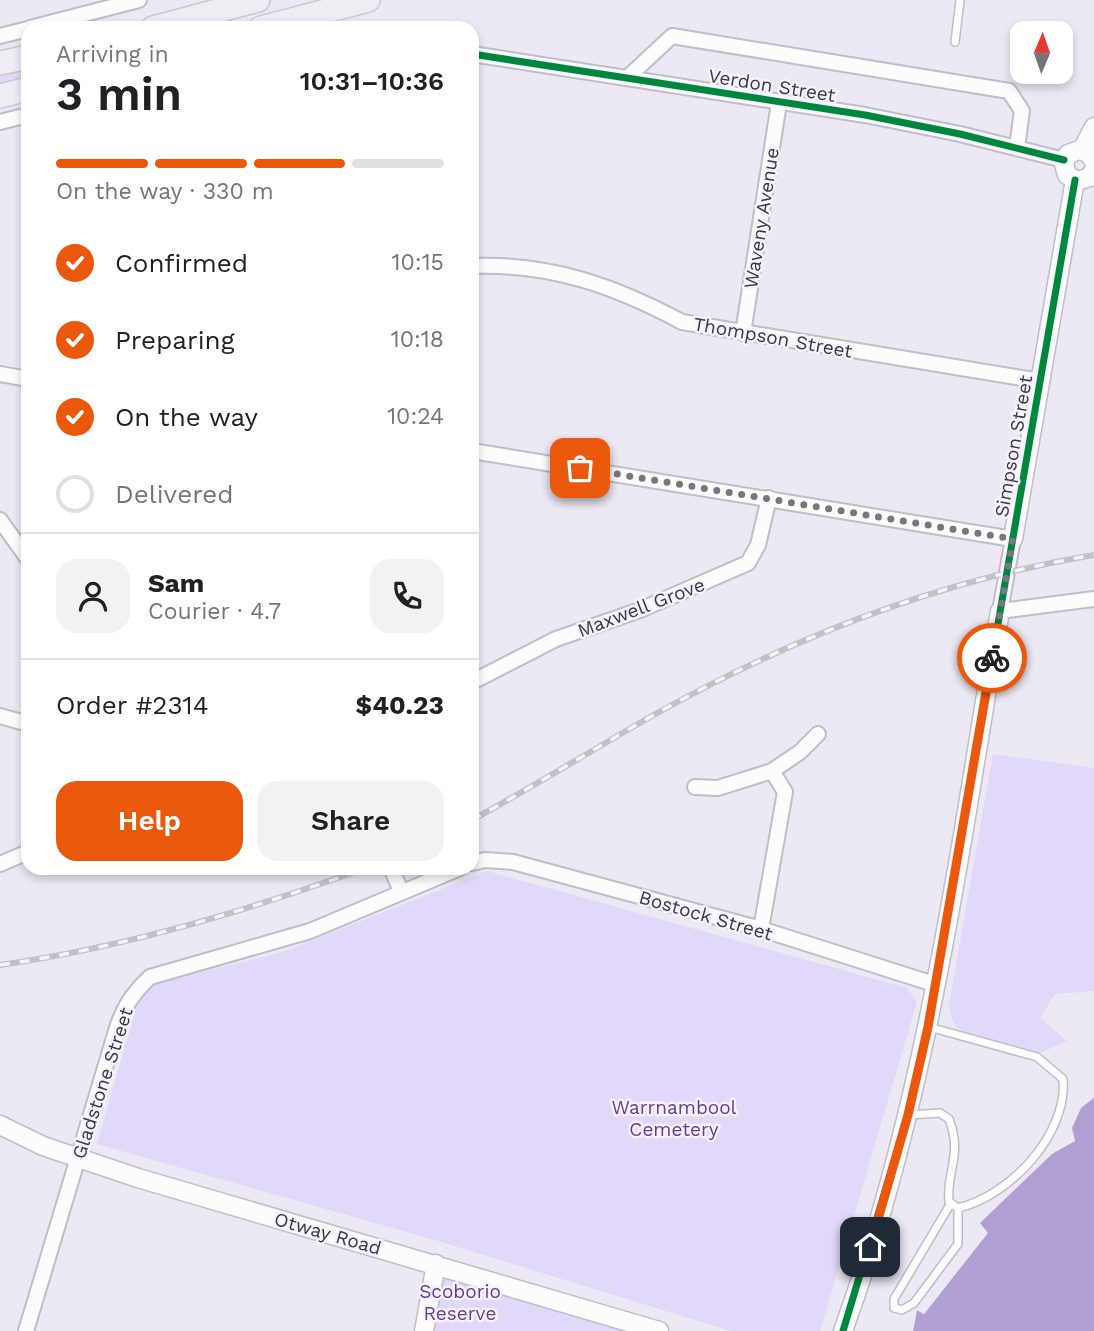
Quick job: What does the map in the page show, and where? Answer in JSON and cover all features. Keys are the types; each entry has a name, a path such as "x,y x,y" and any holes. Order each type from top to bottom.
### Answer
{"highway":[{"path":"179,21 258,0"},
{"path":"288,21 368,0"},
{"path":"0,96 21,91"}],"street":[{"path":"56,21 139,0"},
{"path":"0,36 21,30"},
{"name":"Verdon Street","path":"627,78 672,36 1009,91 1022,111 1017,147"},
{"name":"Verdon Street","path":"479,55 864,115 1017,147 1065,160"},
{"name":"Waveny Avenue","path":"743,333 779,103"},
{"path":"0,122 21,117"},
{"path":"1094,127 1088,156 1073,151 1065,160 1067,175 1075,180 1085,180 1094,171"},
{"name":"Simpson Street","path":"843,1331 908,1115 937,985 1075,180"},
{"name":"Thompson Street","path":"479,266 522,269 594,280 638,298 682,322 1040,381"},
{"path":"0,374 21,378"},
{"path":"479,452 1013,539"},
{"name":"Maxwell Grove","path":"479,678 556,639 640,610 748,563 758,545 769,498"},
{"path":"0,520 21,549"},
{"path":"1000,611 1094,599"},
{"path":"0,716 21,722"},
{"path":"695,787 718,788 772,771 800,752 818,734"},
{"path":"761,929 785,792 772,771"},
{"path":"0,863 21,855"},
{"name":"Bostock Street","path":"479,861 513,862 761,929 937,985"},
{"path":"394,875 401,891 442,875"},
{"name":"Gladstone Street","path":"26,1331 122,1011 150,977 310,931 401,891"},
{"name":"Otway Road","path":"0,1125 78,1159 659,1331"},
{"path":"424,1331 436,1264"}],"lane":[{"path":"954,42 960,0"},
{"path":"928,1027 1037,1057 1063,1079 1065,1099 1056,1121 1029,1163 1004,1187 976,1203 955,1205"},
{"path":"908,1115 940,1113 949,1119 956,1147 954,1171 947,1188 955,1205 958,1244 914,1303 902,1311 894,1308 894,1299 955,1205"}],"green space":[{"path":"21,59 21,91 0,96 0,64"},
{"path":"993,754 1094,768 1094,991 1055,994 1040,1018 1067,1041 1040,1053 958,1029 952,1020 949,1005"},
{"name":"Warrnambool Cemetery","path":"487,871 907,988 917,1002 820,1331 731,1331 435,1240 97,1144 137,1005 153,984 283,952"},
{"name":"Scoborio Reserve","path":"436,1264 659,1331 424,1331"}],"shaded area":[{"path":"1094,1098 1094,1331 913,1331 917,1310 924,1314 988,1233 980,1223 1052,1154 1075,1141 1072,1128 1081,1108"}],"pier":[{"path":"970,1249 973,1251 924,1314 917,1310 919,1307 923,1309"}],"railway":[{"path":"479,816 704,688 811,638 866,616 978,580 1094,555"},
{"path":"0,965 140,938 231,913 346,875"}],"cycle path":[{"path":"479,55 865,115 960,134 1064,160"},
{"path":"843,1331 908,1115 928,1027 1075,180"}],"way so far":[{"path":"580,468 1013,539 992,658"}],"route":[{"path":"870,1247 908,1115 937,985 992,658"}]}
